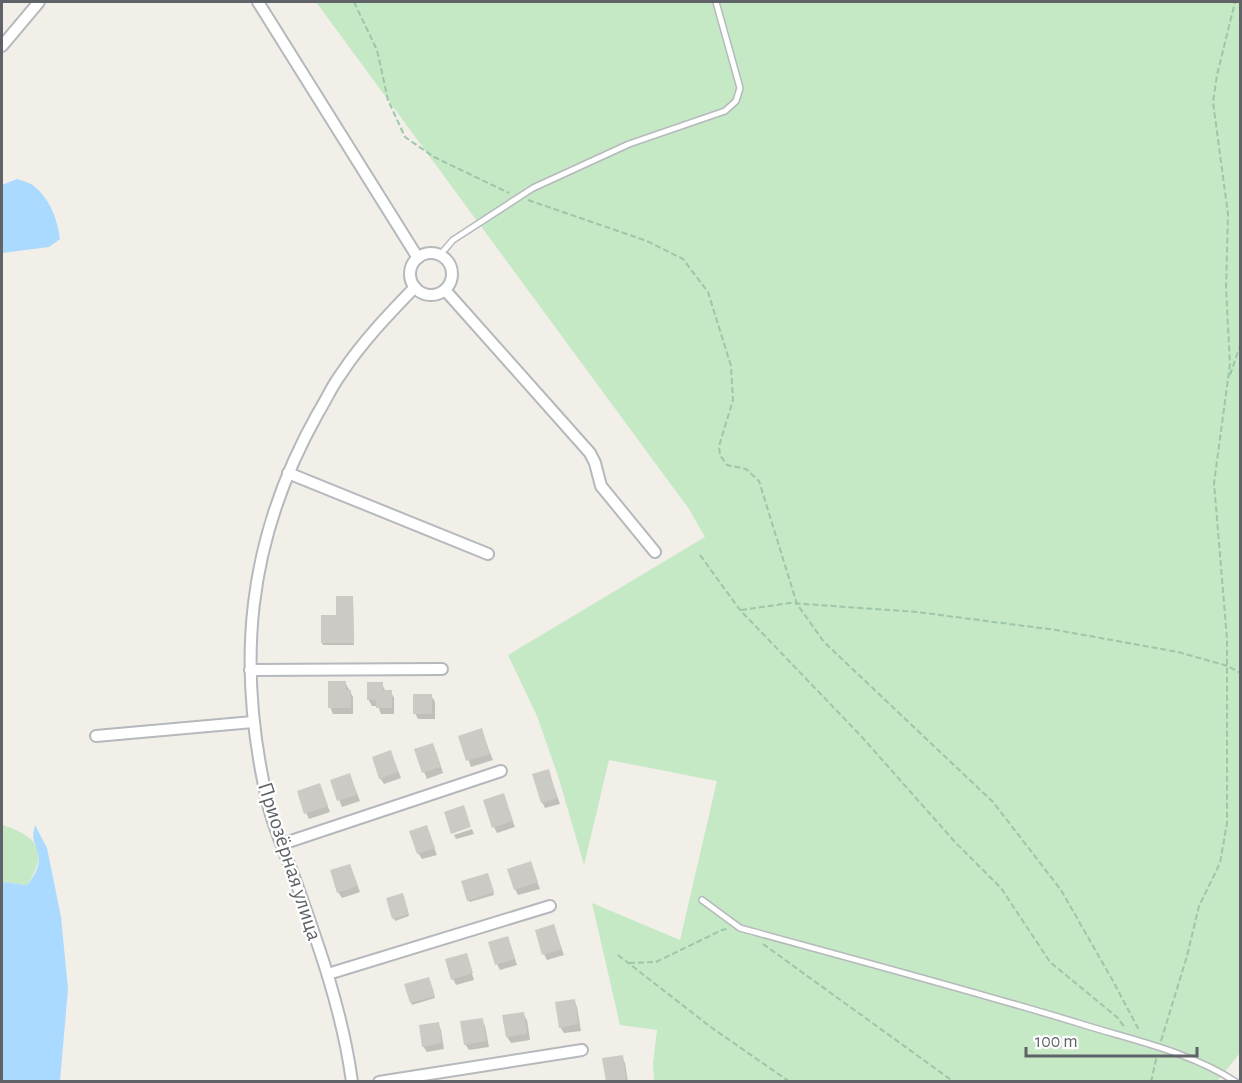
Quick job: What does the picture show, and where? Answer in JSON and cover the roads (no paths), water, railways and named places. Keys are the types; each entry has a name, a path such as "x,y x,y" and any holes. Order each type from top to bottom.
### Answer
{"street":[{"path":"2,46 39,2"},
{"path":"258,2 418,258"},
{"path":"429,253 440,255 449,263 452,274 446,290 430,296 414,287 410,272 418,258 429,253"},
{"name":"Приозёрная улица","path":"352,1082 349,1057 328,974 270,810 253,722 250,670 256,584 272,514 300,445 340,374 374,330 414,287"},
{"path":"446,290 590,453 596,463 601,486 655,552"},
{"path":"288,473 488,554"},
{"path":"250,670 442,669"},
{"path":"96,736 253,722"},
{"path":"282,844 501,771"},
{"path":"328,974 550,906"},
{"path":"379,1082 582,1050"}],"lane":[{"path":"440,255 453,240 533,188 629,144 725,111 736,101 740,88 716,2"},
{"path":"702,900 740,928 1052,1015 1159,1048 1217,1070 1236,1082"}],"water":[{"path":"17,179 33,186 45,198 55,218 60,239 49,247 2,253 2,185"},
{"path":"35,825 47,848 61,917 68,989 60,1081 2,1081 2,882 27,885 34,874 39,858 33,838"}]}
